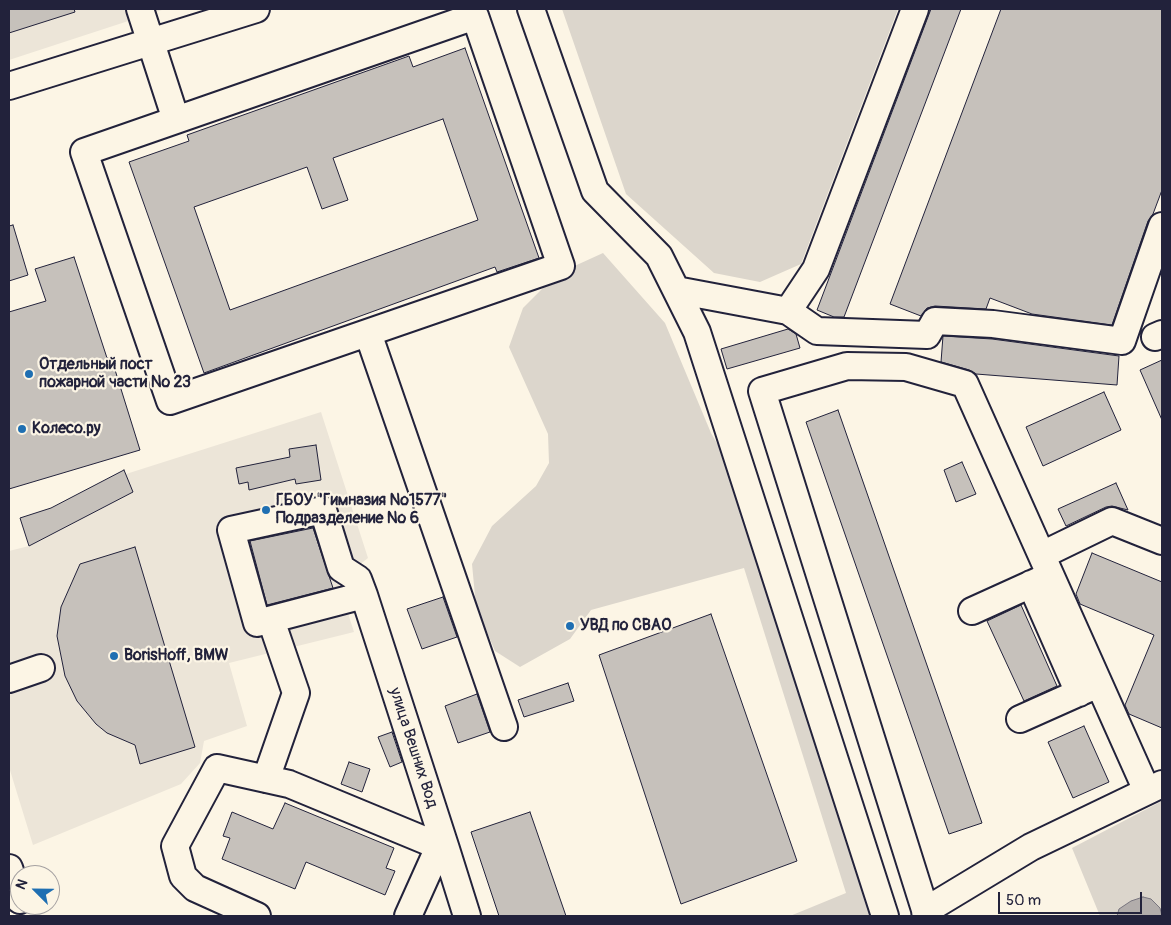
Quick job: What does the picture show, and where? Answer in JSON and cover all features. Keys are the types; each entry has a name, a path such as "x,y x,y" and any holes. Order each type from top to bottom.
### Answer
{"street":[{"path":"140,9 149,42 176,120"},
{"path":"9,86 256,9"},
{"path":"531,9 595,191 659,256 697,332 885,916"},
{"path":"788,311 816,269 915,9"},
{"path":"475,16 561,266 170,401 84,152 176,120 475,16"},
{"path":"676,290 788,311 817,331 927,335 935,321 993,324 1122,341 1162,226"},
{"path":"368,333 504,727"},
{"path":"847,366 906,366 965,384 1089,688 1155,787 1031,847 926,914 762,391 847,366"},
{"path":"322,510 341,568 361,587 271,620 257,623 231,530 322,510"},
{"path":"972,611 1041,572 1112,521 1162,541"},
{"name":"улица Вешних Вод","path":"361,587 443,848 467,916"},
{"path":"266,779 296,693 271,620"},
{"path":"9,679 41,668"},
{"path":"1020,719 1089,688"},
{"path":"257,916 195,888 183,876 175,846 217,768 289,784 443,848 408,916"}],"shaded area":[{"path":"9,9 165,9 9,60"},
{"path":"562,9 898,9 801,264 760,282 714,273 626,194"},
{"path":"603,253 665,323 711,433 740,483 881,916 790,916 846,893 744,568 591,610 570,639 520,667 495,651 476,606 472,564 492,526 536,486 549,463 548,434 509,347 523,308 557,274"},
{"path":"321,412 368,558 338,582 354,632 229,663 247,726 204,741 200,763 181,784 33,845 9,767 9,551 29,546 132,492 126,474"},
{"path":"1162,801 1162,916 1100,916 1072,848"},
{"path":"1143,897 1151,899 1160,908 1162,916 1117,916 1119,909 1131,901"}],"building":[{"path":"9,9 74,9 75,12 9,33"},
{"path":"931,9 961,9 844,317 834,317 817,310"},
{"path":"1001,9 1162,9 1162,190 1153,214 1148,221 1112,325 1032,314 990,298 986,309 935,306 927,308 921,316 890,304"},
{"path":"465,48 539,258 497,272 495,267 204,373 129,162 189,141 187,135 409,56 413,67","holes":["443,119 478,220 230,310 194,207 307,167 322,209 348,200 333,158"]},
{"path":"13,225 28,275 9,281 9,226"},
{"path":"74,257 107,358 111,357 140,450 9,489 9,312 46,301 35,269"},
{"path":"788,329 796,334 800,348 727,369 721,349"},
{"path":"943,336 992,339 1119,356 1117,385 976,374 969,370 941,362"},
{"path":"1162,360 1162,420 1140,370"},
{"path":"1104,392 1121,430 1043,466 1026,427"},
{"path":"838,410 982,823 949,834 806,422"},
{"path":"316,445 321,480 296,484 295,479 249,490 248,482 239,484 236,468 290,457 289,449"},
{"path":"962,462 976,494 956,502 944,470"},
{"path":"124,470 133,492 29,546 20,518 51,508"},
{"path":"1116,483 1128,510 1112,506 1106,507 1066,526 1058,509"},
{"path":"313,528 333,588 267,605 250,541"},
{"name":"BorisHoff, BMW","path":"135,547 195,747 140,764 135,745 107,733 96,724 77,701 65,676 57,636 61,607 80,564"},
{"path":"1092,553 1162,582 1162,728 1129,714 1125,705 1154,635 1080,604 1076,594"},
{"path":"443,597 457,637 422,649 407,609"},
{"path":"1021,605 1057,686 1024,701 987,621"},
{"path":"711,614 797,861 681,904 599,655"},
{"path":"568,683 574,701 524,717 518,700"},
{"path":"477,694 490,732 458,743 445,706"},
{"path":"1084,726 1109,782 1073,798 1048,742"},
{"path":"392,732 402,762 390,767 378,737"},
{"path":"349,762 370,769 362,792 341,784"},
{"path":"285,803 394,848 386,868 395,871 385,895 306,862 295,889 222,859 230,838 223,836 232,812 273,829"},
{"path":"530,812 566,916 499,916 471,832"}],"place":[{"name":"Отдельный пост пожарной части № 23","path":"29,374"},
{"name":"Колесо.ру","path":"22,429"},
{"name":"ГБОУ \"Гимназия №1577\" Подразделение № 6","path":"266,510"},
{"name":"УВД по СВАО","path":"570,626"},
{"name":"BorisHoff, BMW","path":"114,656"}]}
